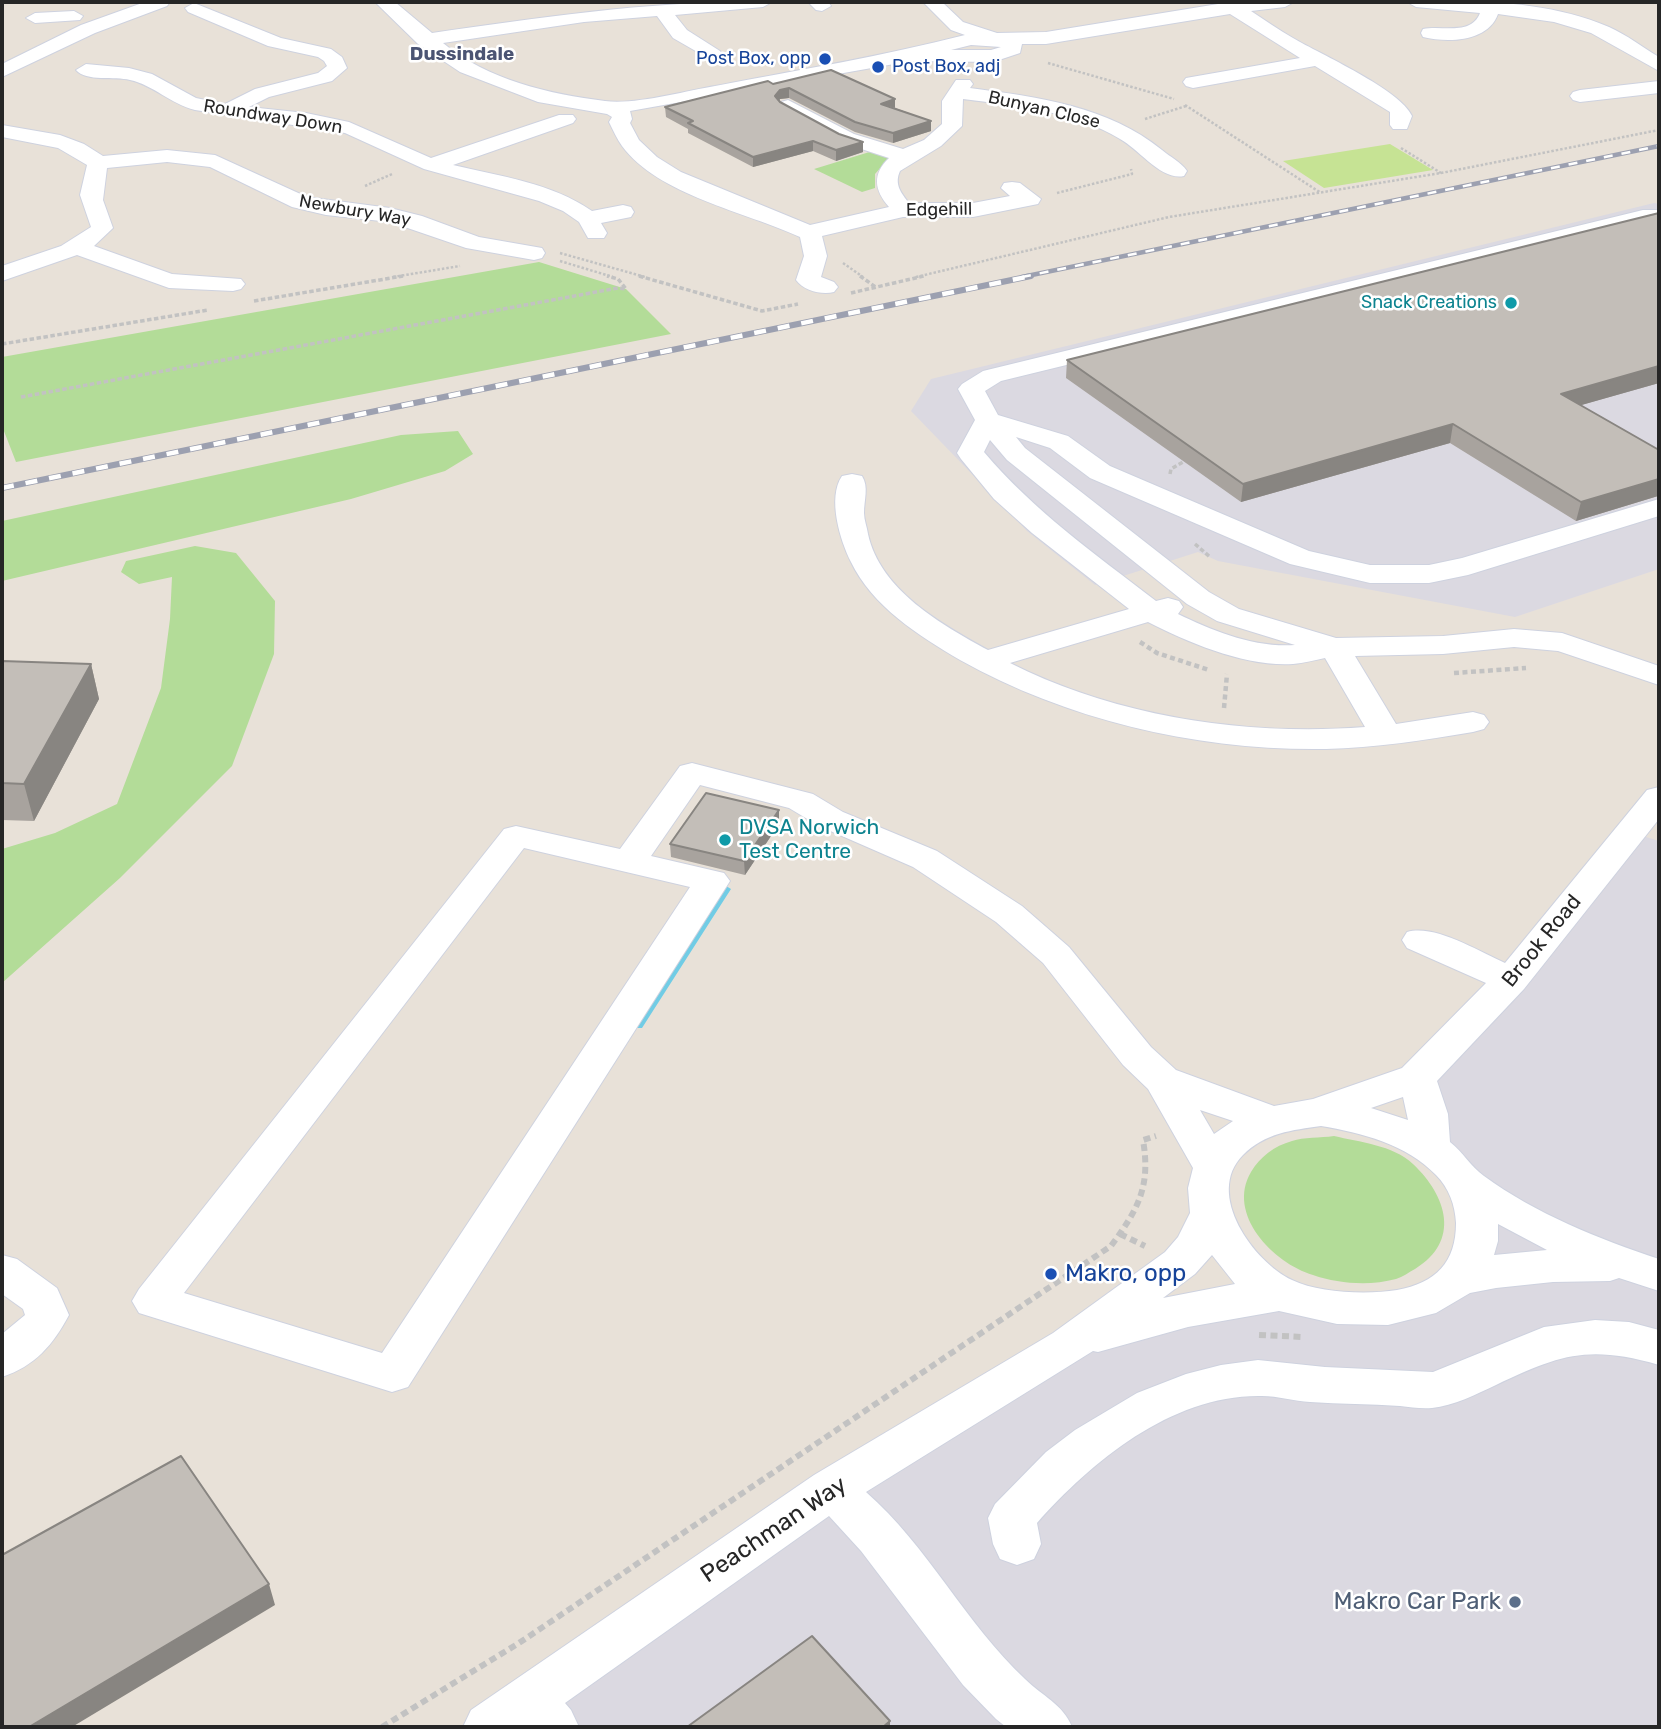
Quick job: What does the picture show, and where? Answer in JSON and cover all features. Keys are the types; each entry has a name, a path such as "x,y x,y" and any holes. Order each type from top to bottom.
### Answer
{"street":[{"path":"2,71 88,29 161,2"},
{"path":"384,2 425,40 479,74 551,99 599,121 686,184 771,215 808,232 814,240 817,283 783,284"},
{"path":"568,2 584,17"},
{"path":"425,40 584,17 763,2"},
{"path":"932,2 962,42 999,55 1002,42"},
{"path":"431,165 517,136 599,121 654,103 911,55 962,42 1046,38 1228,5 1285,2"},
{"path":"1416,2 1557,16 1624,41 1659,65"},
{"path":"1121,5 1148,19"},
{"path":"1228,5 1399,109 1402,116 1400,125"},
{"path":"194,8 225,19 275,43 328,55 337,63 337,68 325,77 261,93 229,110"},
{"path":"1465,34 1486,22 1491,9"},
{"path":"662,10 680,34 706,51 727,41"},
{"path":"225,19 251,12"},
{"path":"30,17 74,16"},
{"path":"1430,33 1465,34 1476,41 1480,48"},
{"path":"1193,82 1223,83 1318,60"},
{"name":"Roundway Down","path":"86,70 123,67 184,101 343,126 431,165 552,197 592,226 623,212"},
{"name":"Bunyan Close","path":"903,156 931,144 952,126 952,101 960,88 1102,122 1135,138 1169,166 1131,169"},
{"path":"1580,96 1659,88"},
{"path":"551,99 599,121"},
{"path":"830,107 796,110 847,138 903,156 892,168 886,183 889,193 903,210"},
{"path":"2,131 69,144 98,163 92,191 93,204 101,217 102,228 95,237 76,247 2,274"},
{"name":"Newbury Way","path":"98,163 167,156 215,161 300,202 414,220 454,237 477,257 525,252"},
{"name":"Edgehill","path":"808,232 903,210 973,210 1031,199"},
{"path":"1386,735 1334,647 1228,615 1198,598 1016,454 988,420 971,389 992,376 1643,217 1659,217"},
{"path":"76,247 197,292 238,294"},
{"path":"988,420 1059,442 1100,472 1300,558 1370,574 1429,575 1468,566 1659,507"},
{"path":"988,420 970,453 1004,493 1042,527 1151,612 1198,635 1249,650 1292,655 1334,647 1443,645 1514,638 1562,642 1659,676"},
{"path":"852,482 847,506 852,531 863,562 889,595 916,620 985,661 1036,686 1079,702 1149,719 1221,731 1305,740 1386,735 1473,722"},
{"path":"985,661 1198,598"},
{"path":"629,862 692,773 800,801 831,819 925,859 1009,914 1056,955 1137,1056 1162,1080 1213,1167"},
{"name":"Brook Road","path":"1321,1112 1416,1078 1511,980 1647,829 1659,797"},
{"path":"516,836 629,862 712,881 392,1374 154,1301 516,836"},
{"path":"1420,940 1511,980"},
{"path":"1416,1078 1428,1114 1430,1146"},
{"path":"1162,1080 1273,1120"},
{"name":"Peachman Way","path":"1069,1345 1152,1317 1208,1304 1279,1294 1338,1308 1382,1310 1421,1302 1458,1280 1475,1256 1479,1221 1465,1184 1430,1146 1378,1122 1321,1112 1273,1120 1253,1128 1222,1152 1213,1167 1209,1190 1210,1214 1221,1239 1237,1258 1279,1294"},
{"path":"1465,1184 1502,1210 1643,1270"},
{"name":"Peachman Way","path":"524,1718 831,1489 1069,1345 1180,1263 1195,1247 1210,1214"},
{"path":"1458,1280 1480,1273 1542,1264 1643,1270"},
{"path":"2,1271 41,1300 47,1315 39,1330 2,1359"},
{"path":"1017,1544 1012,1518 1067,1461 1106,1431 1148,1406 1198,1388 1259,1378 1325,1385 1434,1390 1491,1369 1531,1348 1562,1341 1605,1338 1646,1342 1659,1348"},
{"path":"831,1489 865,1519 893,1552 957,1638 1004,1694 1046,1727"}],"path":[{"path":"1046,63 1175,99 1321,193"},
{"path":"1400,125 1393,144 1441,173"},
{"path":"1031,199 1132,174 1131,169"},
{"path":"363,187 400,170"},
{"path":"21,397 618,288 626,289 618,279 525,252"},
{"path":"238,294 477,257"},
{"path":"2,344 216,309"},
{"path":"1221,731 1227,674"}],"shaded area":[{"path":"1654,203 1659,204 1659,569 1515,617 1218,561 1198,552 1095,585 1027,531 911,411 931,379"},
{"path":"1643,836 1659,841 1659,1727 489,1727 1069,1345 1208,1304 1382,1309 1475,1256 1416,1078"}],"green space":[{"path":"1390,144 1433,170 1324,188 1283,161"},
{"path":"876,150 890,157 875,174 875,188 862,192 814,169"},
{"path":"539,262 626,289 671,334 16,462 2,426 2,357"},
{"path":"458,431 473,454 445,471 351,499 2,581 2,521 401,435"},
{"path":"195,546 236,553 275,601 274,654 232,766 120,878 2,983 2,849 55,833 117,804 161,688 170,619 172,577 139,584 121,572 126,561"},
{"path":"1334,1136 1396,1152 1425,1177 1441,1204 1444,1232 1439,1245 1430,1258 1401,1277 1376,1283 1355,1283 1313,1275 1283,1260 1269,1248 1249,1220 1245,1188 1251,1172 1263,1157 1273,1149 1292,1141"}],"building":[{"path":"831,70 895,99 881,104 931,121 893,133 855,122 789,88 780,90 775,96 780,102 839,134 863,142 836,150 813,141 753,157 688,123 693,121 665,107 768,81 773,84"},
{"name":"Snack Creations","path":"1659,213 1659,366 1561,394 1659,450 1659,479 1581,502 1453,424 1243,484 1067,360"},
{"path":"2,661 91,664 24,784 2,783"},
{"name":"DVSA Norwich Test Centre","path":"706,793 779,810 744,861 670,844"},
{"path":"181,1456 269,1584 29,1727 2,1727 2,1555"},
{"path":"812,1636 890,1721 883,1727 687,1727"}],"waterway":[{"path":"638,1025 726,889"}],"railway":[{"path":"1022,277 1659,146"},
{"path":"2,488 1031,276"}],"place":[{"name":"Post Box, opp","path":"825,59"},
{"name":"Post Box, adj","path":"878,67"},
{"name":"Snack Creations","path":"1511,303"},
{"name":"DVSA Norwich Test Centre","path":"725,840"},
{"name":"Makro, opp","path":"1051,1274"},
{"name":"Makro Car Park","path":"1515,1602"}],"district":[{"name":"Dussindale","path":"462,55"}]}
